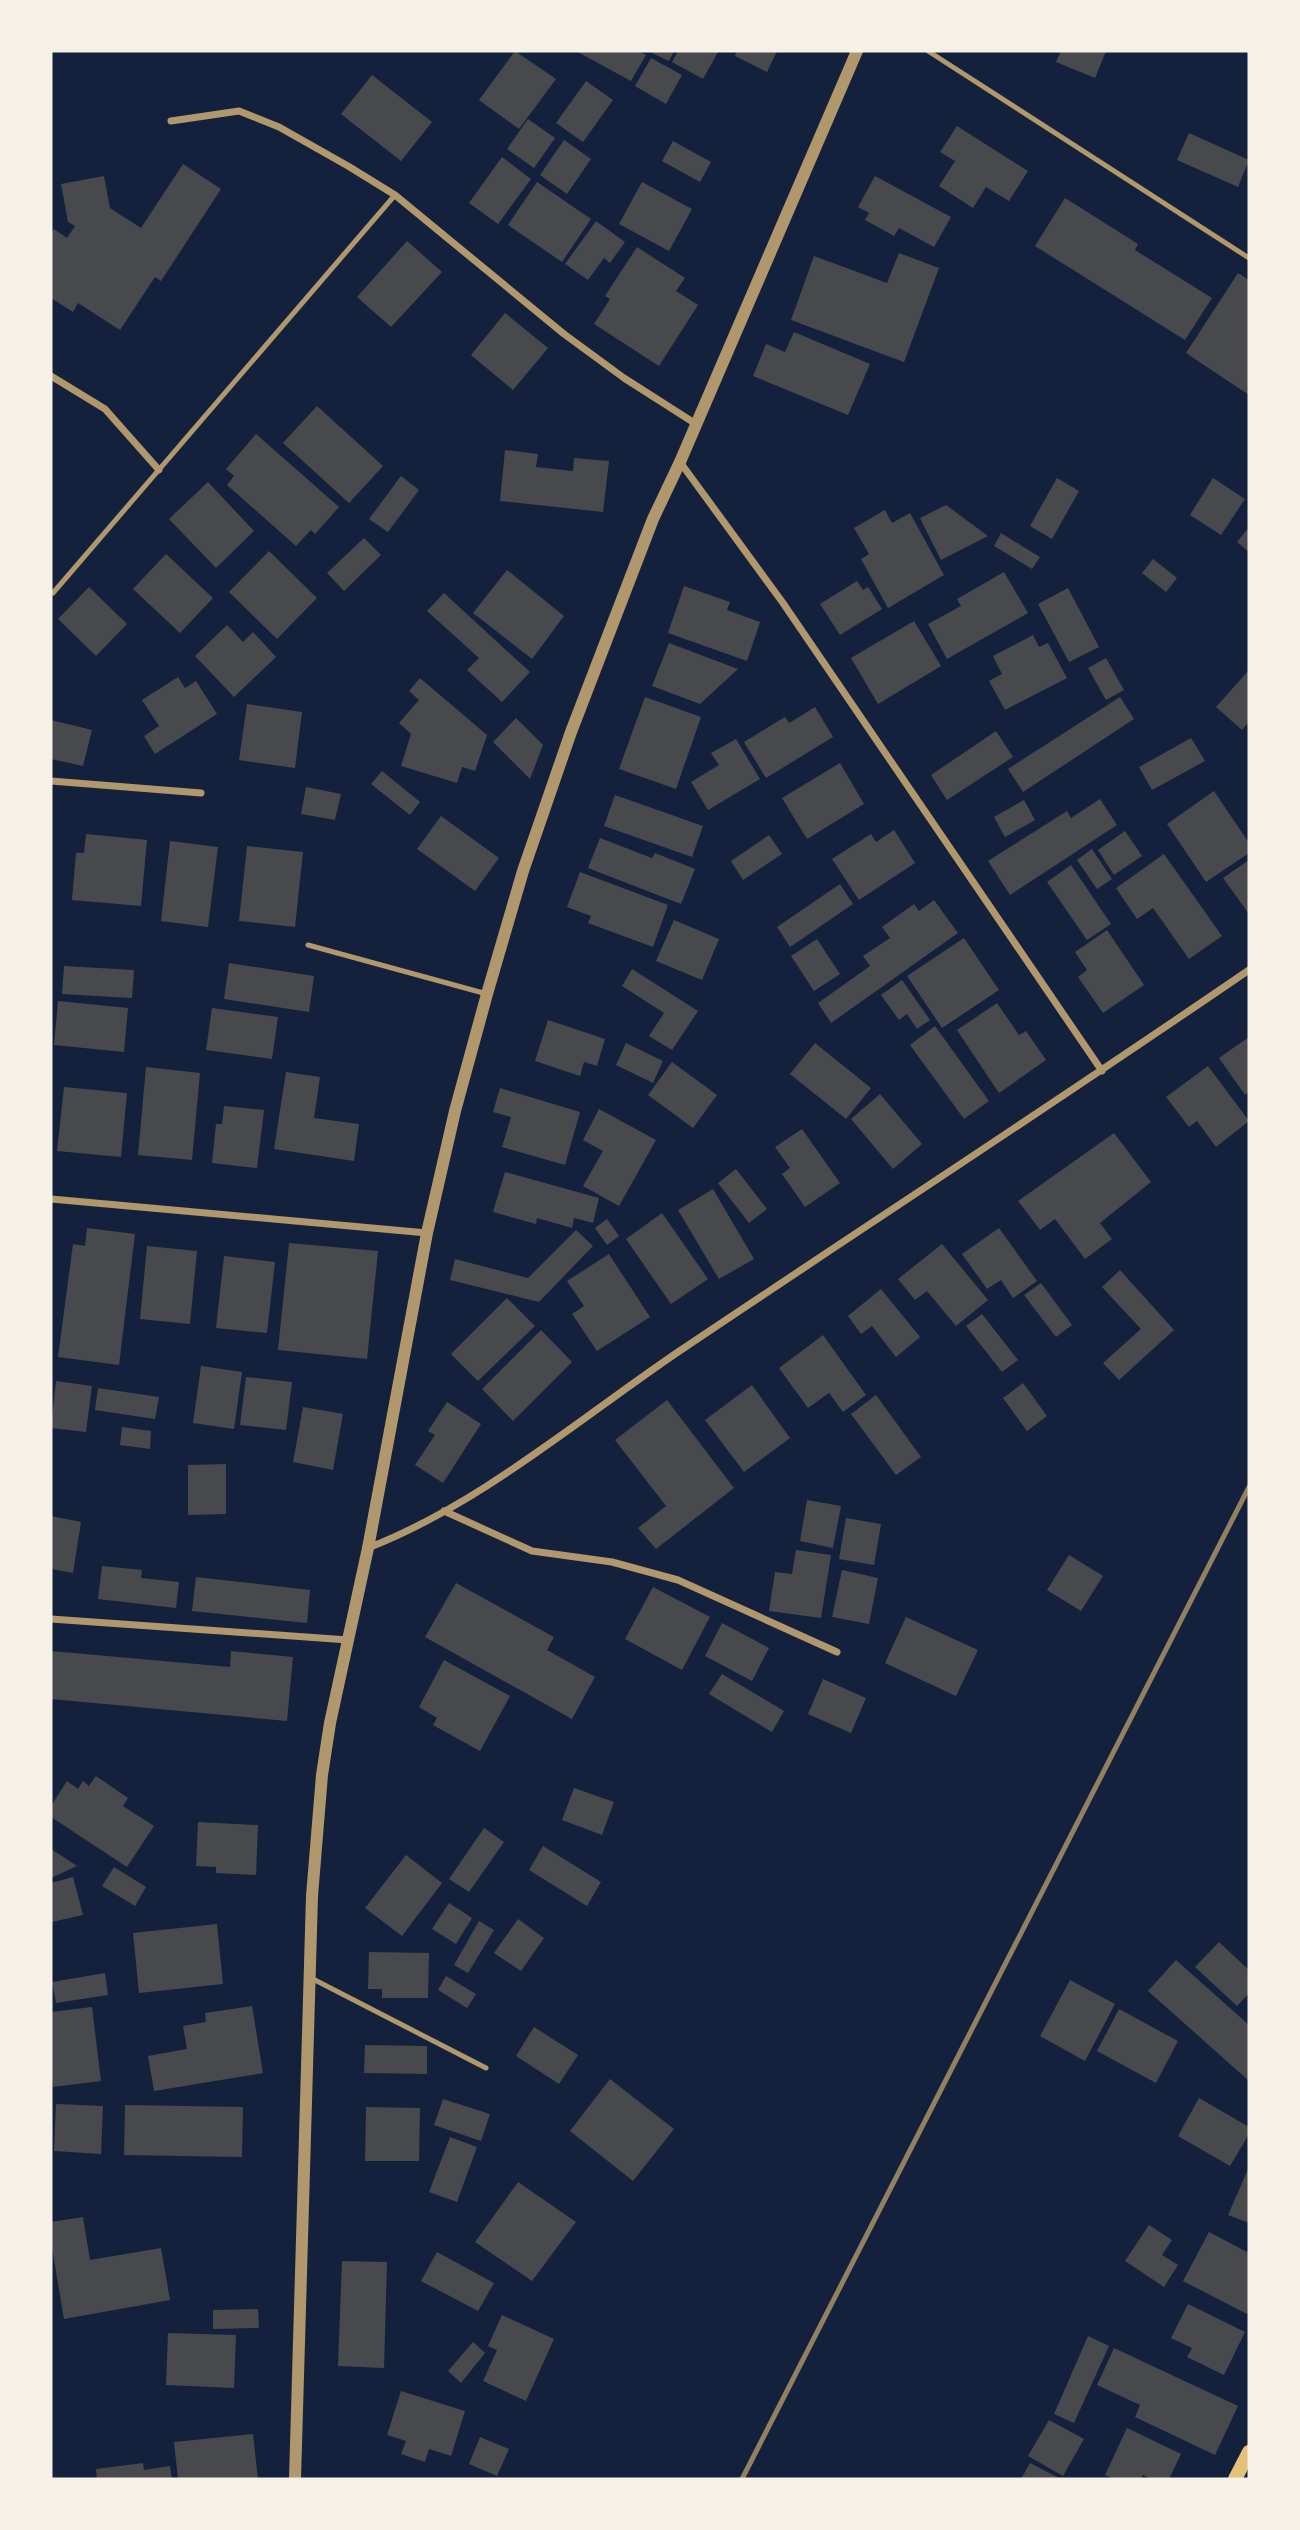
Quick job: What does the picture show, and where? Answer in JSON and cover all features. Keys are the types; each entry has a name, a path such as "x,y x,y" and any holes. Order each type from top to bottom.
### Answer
{"main road":[{"path":"1235,2479 1249,2452"}],"street":[{"path":"295,2479 308,1977 322,1775 427,1233 455,1111 523,871 579,709 648,531 857,51"},
{"path":"171,121 239,111 279,127 395,195 564,334 624,378 696,424"},
{"path":"51,376 105,409 159,470"},
{"path":"680,462 783,603 1102,1071"},
{"path":"51,780 201,793"},
{"path":"368,1548 420,1526 496,1480 655,1367 1102,1071 1249,970"},
{"path":"51,1199 427,1233"},
{"path":"444,1511 532,1551 612,1562 678,1580 837,1652"},
{"path":"51,1619 348,1640"}],"lane":[{"path":"928,51 1249,258"},
{"path":"53,593 395,195"},
{"path":"308,945 487,995"},
{"path":"308,1977 486,2068"}],"building":[{"path":"515,51 556,79 519,129 479,100"},
{"path":"576,51 638,51 646,55 631,81"},
{"path":"674,51 669,61 652,53"},
{"path":"678,51 718,52 703,79 672,62"},
{"path":"737,51 777,51 767,72 735,56"},
{"path":"1061,51 1106,51 1095,78 1056,62"},
{"path":"651,58 682,75 666,104 635,86"},
{"path":"372,75 432,122 401,161 341,114"},
{"path":"586,81 613,100 583,142 556,123"},
{"path":"528,119 555,138 534,168 507,149"},
{"path":"957,126 1028,171 1009,201 986,187 973,208 939,186 955,161 940,152"},
{"path":"1189,133 1249,160 1238,187 1177,160"},
{"path":"564,140 591,159 567,194 540,175"},
{"path":"673,141 711,162 700,182 662,161"},
{"path":"502,157 531,179 498,224 469,203"},
{"path":"183,164 221,189 161,281 155,277 120,330 78,303 73,312 51,298 51,234 54,229 67,238 75,226 68,222 61,184 104,176 110,208 141,228"},
{"path":"875,176 951,217 934,247 899,228 894,236 865,220 869,213 858,207"},
{"path":"537,182 591,219 562,262 508,225"},
{"path":"642,182 692,209 669,251 619,224"},
{"path":"1065,198 1138,244 1135,250 1212,298 1185,340 1035,246"},
{"path":"596,221 625,242 610,263 604,258 588,280 565,264"},
{"path":"407,241 442,272 391,327 357,297"},
{"path":"637,247 685,278 676,291 698,305 659,366 594,324 610,299 605,296"},
{"path":"899,253 939,268 904,362 791,320 814,256 887,283"},
{"path":"1238,273 1249,280 1249,395 1186,353"},
{"path":"505,313 548,348 513,390 471,355"},
{"path":"794,332 870,364 848,415 753,376 766,344 785,352"},
{"path":"317,406 383,466 349,503 283,443"},
{"path":"256,434 339,507 315,534 311,530 296,546 227,485 234,476 226,469"},
{"path":"505,450 538,454 536,467 573,471 574,458 609,461 603,512 500,501"},
{"path":"401,476 419,490 388,532 369,519"},
{"path":"1057,478 1079,491 1052,539 1030,526"},
{"path":"1213,478 1245,499 1221,535 1190,515"},
{"path":"208,482 254,531 216,568 169,519"},
{"path":"946,505 988,536 941,560 920,518"},
{"path":"885,510 892,523 910,513 944,575 888,608 861,559 869,554 854,528"},
{"path":"1249,527 1249,552 1237,542"},
{"path":"1001,533 1040,557 1032,569 994,546"},
{"path":"364,538 381,555 344,591 327,573"},
{"path":"269,551 317,598 277,639 229,592"},
{"path":"166,554 213,598 180,633 133,589"},
{"path":"1153,559 1177,578 1166,592 1142,573"},
{"path":"507,570 564,616 532,659 473,613"},
{"path":"1004,572 1028,613 947,659 928,624 961,606 957,599"},
{"path":"857,581 863,590 868,587 882,609 840,635 820,604"},
{"path":"684,586 730,602 727,610 760,622 747,661 668,633"},
{"path":"89,587 127,624 96,656 58,619"},
{"path":"1068,588 1099,647 1069,662 1038,604"},
{"path":"444,593 530,672 502,702 467,670 479,658 427,611"},
{"path":"914,621 941,666 878,704 851,658"},
{"path":"227,625 243,642 253,632 276,657 234,697 195,656"},
{"path":"1033,635 1039,647 1048,643 1067,678 1005,710 989,681 1002,674 993,656"},
{"path":"669,643 738,669 700,704 652,686"},
{"path":"1106,658 1124,690 1106,700 1088,668"},
{"path":"1249,670 1249,722 1242,730 1216,707"},
{"path":"178,677 185,688 196,681 217,714 155,754 144,736 159,726 142,700"},
{"path":"420,678 487,735 475,771 462,767 457,783 401,766 411,734 399,723 419,700 409,691"},
{"path":"645,697 701,717 676,789 619,769"},
{"path":"1120,697 1134,719 1023,792 1008,769"},
{"path":"247,704 302,712 295,768 239,760"},
{"path":"815,707 833,737 766,778 744,742 785,717 789,723"},
{"path":"516,718 543,745 530,779 493,742"},
{"path":"51,720 92,730 83,766 51,759"},
{"path":"996,731 1013,757 947,800 931,775"},
{"path":"1191,738 1205,761 1152,790 1139,767"},
{"path":"736,739 760,779 708,810 691,782 719,765 711,753"},
{"path":"840,763 864,804 807,839 782,798"},
{"path":"382,771 420,802 410,815 371,784"},
{"path":"306,787 341,794 335,820 301,814"},
{"path":"1214,791 1249,843 1249,853 1206,882 1167,824"},
{"path":"615,795 703,826 692,857 604,826"},
{"path":"1100,799 1117,825 1010,895 988,861 1067,811 1071,818"},
{"path":"1024,800 1035,820 1005,837 994,817"},
{"path":"441,816 499,858 475,891 417,849"},
{"path":"894,830 915,863 859,900 832,859 871,834 876,842"},
{"path":"1125,831 1142,856 1114,875 1098,850"},
{"path":"86,834 147,840 141,906 72,900 76,853 84,853"},
{"path":"769,835 782,854 743,880 731,861"},
{"path":"600,838 652,858 655,853 695,869 681,904 588,868"},
{"path":"170,841 218,847 208,927 161,921"},
{"path":"247,846 303,852 295,927 239,921"},
{"path":"1092,849 1112,879 1097,889 1077,860"},
{"path":"1164,854 1222,936 1189,959 1153,908 1137,919 1116,888"},
{"path":"1249,860 1249,914 1223,878"},
{"path":"1071,865 1111,924 1087,940 1047,882"},
{"path":"580,872 668,905 653,947 588,923 591,916 567,907"},
{"path":"840,884 853,904 790,947 777,927"},
{"path":"934,900 958,933 831,1023 818,1003 870,966 863,956 890,938 882,927 914,904 919,911"},
{"path":"674,920 719,939 702,980 656,961"},
{"path":"1107,930 1144,985 1103,1013 1078,977 1087,970 1075,952"},
{"path":"964,938 999,990 942,1028 907,976"},
{"path":"817,939 840,974 814,991 791,956"},
{"path":"229,963 314,976 309,1012 224,999"},
{"path":"64,966 134,970 132,998 62,994"},
{"path":"632,969 698,1011 672,1050 649,1036 664,1013 622,986"},
{"path":"902,980 930,1020 917,1029 907,1014 899,1020 881,995"},
{"path":"58,1001 128,1008 124,1052 54,1045"},
{"path":"997,1003 1019,1035 1026,1031 1046,1060 999,1093 957,1030"},
{"path":"212,1008 278,1017 272,1059 206,1050"},
{"path":"548,1020 605,1039 597,1066 584,1062 580,1076 535,1061"},
{"path":"935,1026 989,1101 964,1119 910,1045"},
{"path":"1249,1037 1249,1092 1245,1095 1219,1058"},
{"path":"626,1043 663,1061 653,1083 616,1065"},
{"path":"815,1043 871,1088 846,1119 790,1074"},
{"path":"672,1062 717,1095 693,1128 648,1095"},
{"path":"1208,1066 1249,1121 1216,1147 1197,1121 1189,1127 1166,1097"},
{"path":"146,1067 200,1073 192,1160 138,1155"},
{"path":"286,1072 320,1077 314,1118 359,1124 354,1161 274,1149"},
{"path":"64,1087 127,1093 121,1157 57,1151"},
{"path":"500,1088 580,1112 565,1165 502,1147 511,1117 493,1112"},
{"path":"880,1094 922,1144 893,1169 851,1119"},
{"path":"224,1106 264,1110 257,1168 212,1163 216,1124 222,1124"},
{"path":"599,1109 656,1140 619,1206 583,1186 603,1151 583,1140"},
{"path":"802,1129 840,1183 805,1207 782,1174 790,1168 775,1147"},
{"path":"1114,1133 1151,1182 1100,1223 1112,1239 1085,1259 1055,1219 1040,1230 1018,1201"},
{"path":"736,1169 767,1209 749,1223 718,1183"},
{"path":"505,1172 599,1198 593,1223 574,1218 572,1228 537,1218 536,1224 493,1212"},
{"path":"713,1189 754,1259 719,1279 678,1210"},
{"path":"662,1213 708,1279 671,1304 626,1239"},
{"path":"607,1219 619,1236 607,1245 595,1228"},
{"path":"87,1228 135,1234 119,1365 58,1357 73,1244 85,1246"},
{"path":"999,1228 1037,1281 1013,1298 1001,1280 987,1289 962,1254"},
{"path":"576,1230 593,1246 539,1302 450,1280 455,1259 528,1278"},
{"path":"289,1243 378,1251 367,1359 278,1350"},
{"path":"942,1244 988,1300 956,1326 927,1291 915,1300 898,1279"},
{"path":"147,1246 197,1251 190,1324 140,1319"},
{"path":"609,1254 650,1317 597,1351 572,1314 584,1306 567,1281"},
{"path":"224,1256 275,1262 267,1333 216,1328"},
{"path":"1120,1270 1174,1330 1119,1380 1103,1363 1141,1329 1102,1287"},
{"path":"1041,1283 1072,1325 1056,1337 1024,1295"},
{"path":"881,1289 920,1337 896,1357 872,1326 861,1334 848,1316"},
{"path":"507,1298 535,1326 478,1381 451,1354"},
{"path":"982,1314 1018,1360 1002,1372 966,1326"},
{"path":"541,1330 572,1362 513,1421 482,1389"},
{"path":"823,1335 866,1395 843,1412 829,1393 808,1408 779,1368"},
{"path":"201,1366 242,1372 234,1429 193,1423"},
{"path":"246,1377 292,1382 286,1430 240,1425"},
{"path":"56,1381 92,1386 86,1432 51,1428"},
{"path":"1023,1383 1047,1416 1027,1431 1003,1398"},
{"path":"752,1385 790,1438 744,1472 705,1420"},
{"path":"98,1388 159,1397 155,1419 95,1410"},
{"path":"876,1395 921,1457 896,1475 851,1414"},
{"path":"667,1400 734,1488 656,1549 638,1528 666,1506 615,1440"},
{"path":"447,1402 481,1424 443,1483 415,1465 435,1435 428,1431"},
{"path":"303,1407 343,1414 333,1470 293,1462"},
{"path":"122,1427 151,1431 150,1449 120,1445"},
{"path":"226,1464 226,1514 188,1515 188,1465"},
{"path":"807,1500 841,1506 833,1548 800,1541"},
{"path":"51,1516 81,1522 73,1573 51,1569"},
{"path":"846,1518 881,1524 874,1565 839,1559"},
{"path":"796,1550 831,1555 821,1618 769,1611 775,1572 792,1574"},
{"path":"1069,1555 1103,1576 1081,1611 1047,1590"},
{"path":"102,1566 142,1570 141,1578 179,1582 176,1608 98,1599"},
{"path":"842,1570 878,1578 869,1624 832,1617"},
{"path":"196,1577 310,1590 307,1623 192,1611"},
{"path":"456,1583 554,1637 547,1650 595,1677 572,1719 425,1637"},
{"path":"653,1587 710,1617 682,1670 625,1639"},
{"path":"906,1617 978,1650 956,1696 885,1663"},
{"path":"722,1623 769,1648 752,1681 705,1656"},
{"path":"51,1651 230,1667 231,1651 293,1657 287,1721 51,1699"},
{"path":"444,1660 510,1696 480,1751 433,1725 437,1718 419,1707"},
{"path":"722,1674 784,1711 772,1732 709,1694"},
{"path":"823,1679 866,1698 851,1733 808,1714"},
{"path":"96,1776 128,1798 123,1806 154,1826 127,1867 51,1817 51,1806 67,1781 78,1789 83,1781 89,1786"},
{"path":"574,1788 614,1802 602,1835 562,1820"},
{"path":"198,1822 258,1825 256,1875 216,1873 216,1867 196,1866"},
{"path":"484,1828 504,1842 469,1892 449,1879"},
{"path":"543,1846 601,1882 587,1906 529,1870"},
{"path":"51,1849 77,1866 51,1878"},
{"path":"406,1855 442,1883 402,1936 365,1908"},
{"path":"114,1867 146,1887 135,1906 102,1886"},
{"path":"73,1877 83,1915 52,1922 51,1883"},
{"path":"449,1903 472,1918 456,1944 432,1929"},
{"path":"518,1919 544,1938 521,1971 494,1953"},
{"path":"479,1921 494,1930 468,1973 454,1965"},
{"path":"217,1924 223,1984 139,1993 133,1933"},
{"path":"1219,1942 1249,1970 1249,1993 1237,2006 1195,1967"},
{"path":"369,1952 429,1953 428,1998 382,1998 382,1989 368,1989"},
{"path":"1176,1960 1249,2025 1249,2081 1148,1991"},
{"path":"105,1973 108,1995 56,2003 52,1982"},
{"path":"446,1976 476,1994 467,2008 438,1990"},
{"path":"1070,1980 1115,2004 1085,2061 1040,2036"},
{"path":"252,2006 263,2073 154,2091 148,2056 187,2049 183,2026 206,2022 205,2013"},
{"path":"92,2007 101,2081 53,2087 51,2012"},
{"path":"1119,2009 1178,2041 1156,2083 1097,2051"},
{"path":"534,2027 578,2055 559,2084 516,2056"},
{"path":"365,2045 427,2046 427,2074 364,2073"},
{"path":"610,2079 674,2129 633,2181 570,2131"},
{"path":"1199,2098 1249,2127 1249,2134 1230,2166 1178,2136"},
{"path":"443,2099 490,2114 481,2141 434,2125"},
{"path":"56,2104 103,2106 101,2154 54,2151"},
{"path":"125,2105 243,2107 242,2157 124,2155"},
{"path":"366,2107 420,2108 419,2161 365,2161"},
{"path":"450,2137 477,2147 457,2202 429,2192"},
{"path":"1249,2167 1249,2223 1228,2215"},
{"path":"518,2182 576,2222 532,2281 475,2242"},
{"path":"83,2217 90,2260 161,2248 170,2300 64,2319 51,2242 51,2222"},
{"path":"1149,2225 1172,2240 1162,2255 1178,2265 1164,2287 1125,2261"},
{"path":"1209,2232 1249,2253 1247,2314 1183,2281"},
{"path":"437,2252 494,2283 478,2311 421,2281"},
{"path":"342,2261 387,2262 384,2368 338,2366"},
{"path":"1188,2304 1245,2332 1224,2375 1187,2357 1192,2348 1171,2338"},
{"path":"258,2309 259,2328 213,2329 213,2310"},
{"path":"502,2315 554,2339 526,2401 483,2381 497,2350 488,2346"},
{"path":"168,2333 236,2335 234,2388 166,2385"},
{"path":"1088,2336 1109,2346 1074,2423 1054,2414"},
{"path":"473,2342 485,2353 461,2383 448,2371"},
{"path":"1114,2348 1238,2406 1215,2455 1135,2417 1140,2405 1097,2385"},
{"path":"401,2391 465,2411 451,2456 429,2449 425,2462 401,2454 406,2441 387,2435"},
{"path":"1049,2420 1084,2439 1063,2476 1028,2456"},
{"path":"1127,2428 1181,2454 1169,2479 1152,2479 1143,2475 1141,2479 1114,2479 1105,2475"},
{"path":"253,2434 258,2479 178,2479 174,2442"},
{"path":"480,2437 509,2449 497,2476 469,2464"},
{"path":"143,2463 144,2470 170,2466 172,2479 97,2479 96,2469"},
{"path":"1030,2463 1061,2479 1021,2479"}],"railway":[{"path":"742,2479 1249,1487"}]}
